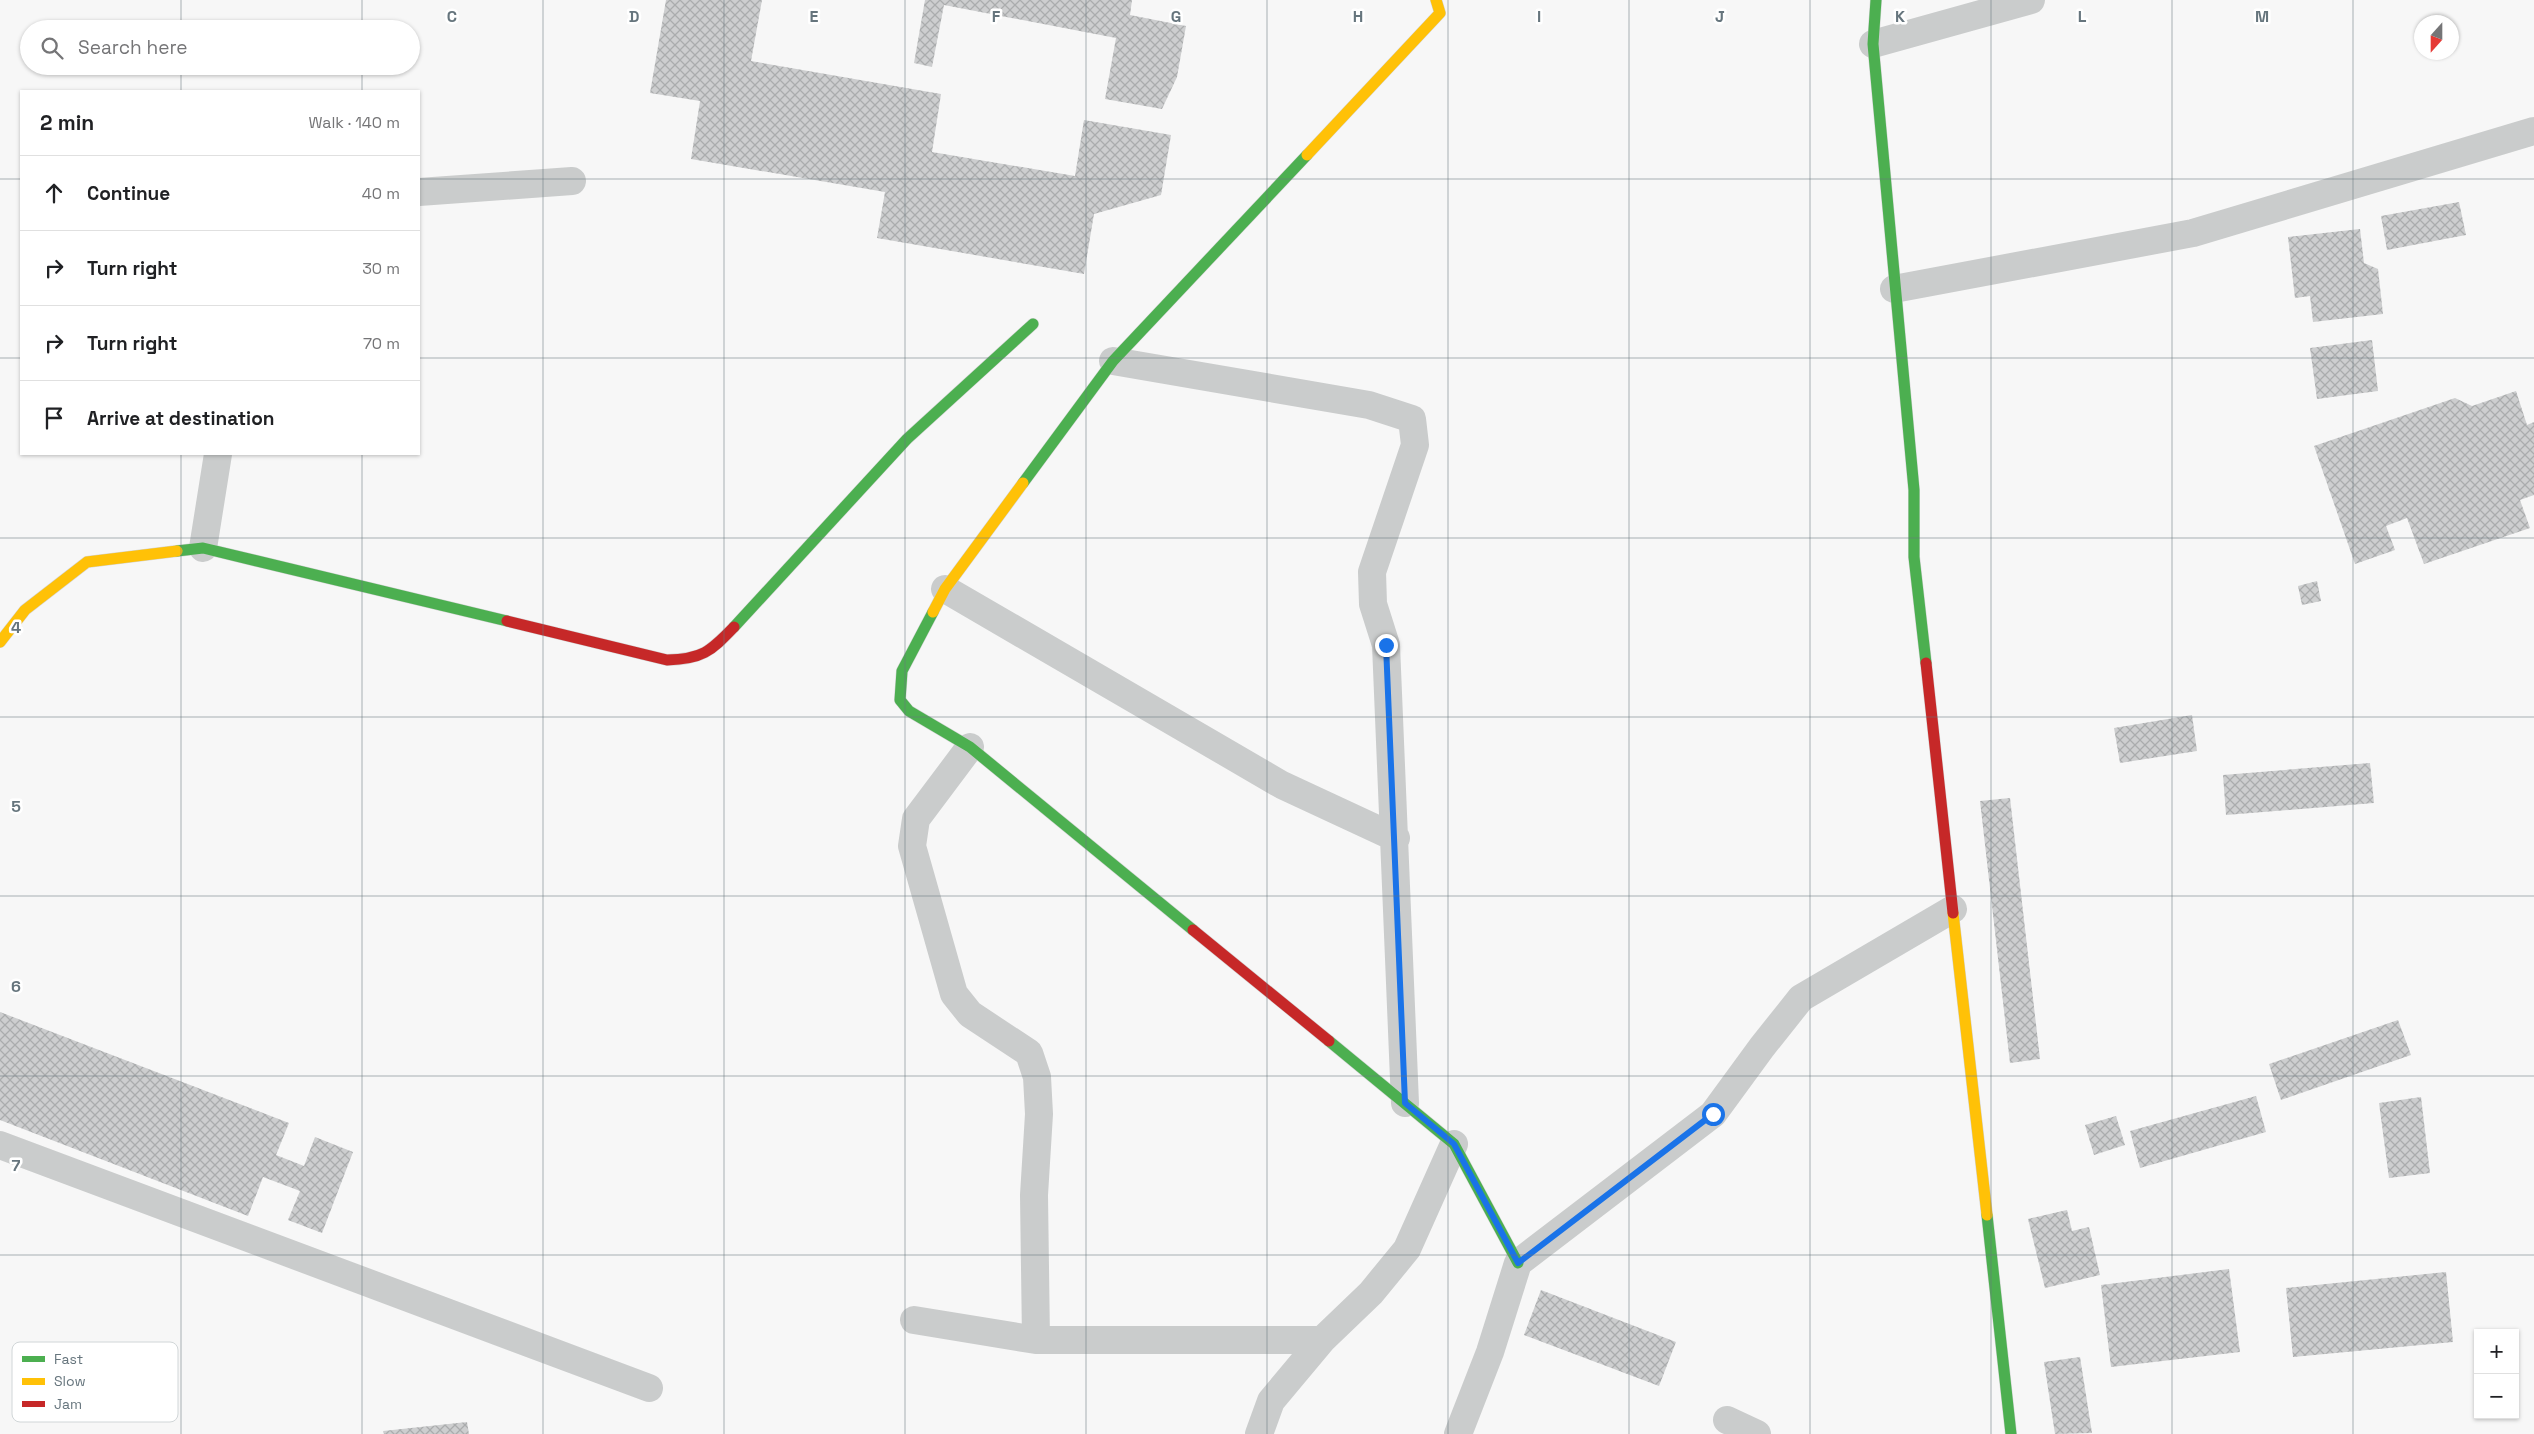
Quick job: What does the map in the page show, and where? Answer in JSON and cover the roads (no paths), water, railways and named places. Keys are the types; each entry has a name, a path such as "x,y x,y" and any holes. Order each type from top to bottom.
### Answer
{"street":[{"path":"1436,0 1440,13 1113,361 945,589 902,671 900,700 909,710 970,747 1454,1144 1518,1263"},
{"path":"1876,0 1873,44 1885,161 1894,289 1914,490 1914,557 2011,1434"},
{"path":"1873,44 2031,0"},
{"path":"1894,289 2193,232 2534,130"},
{"path":"420,192 572,181"},
{"path":"0,642 25,610 87,562 203,548 666,660 693,659 716,646 907,439 1033,324"},
{"path":"1113,361 1369,405 1412,419 1415,444 1372,572 1373,604 1386,645 1396,838 1405,1103"},
{"path":"203,548 218,455"},
{"path":"945,589 1282,785 1396,838"},
{"path":"970,747 916,819 912,846 954,994 970,1014 1028,1053 1037,1078 1039,1114 1034,1195 1036,1340"},
{"path":"1458,1434 1490,1352 1518,1263 1713,1114 1801,998 1953,909"},
{"path":"0,1144 649,1388"},
{"path":"1259,1434 1271,1401 1322,1340 1371,1294 1407,1249 1454,1144"},
{"path":"914,1320 1036,1340 1322,1340"},
{"path":"1727,1420 1756,1434"}]}
